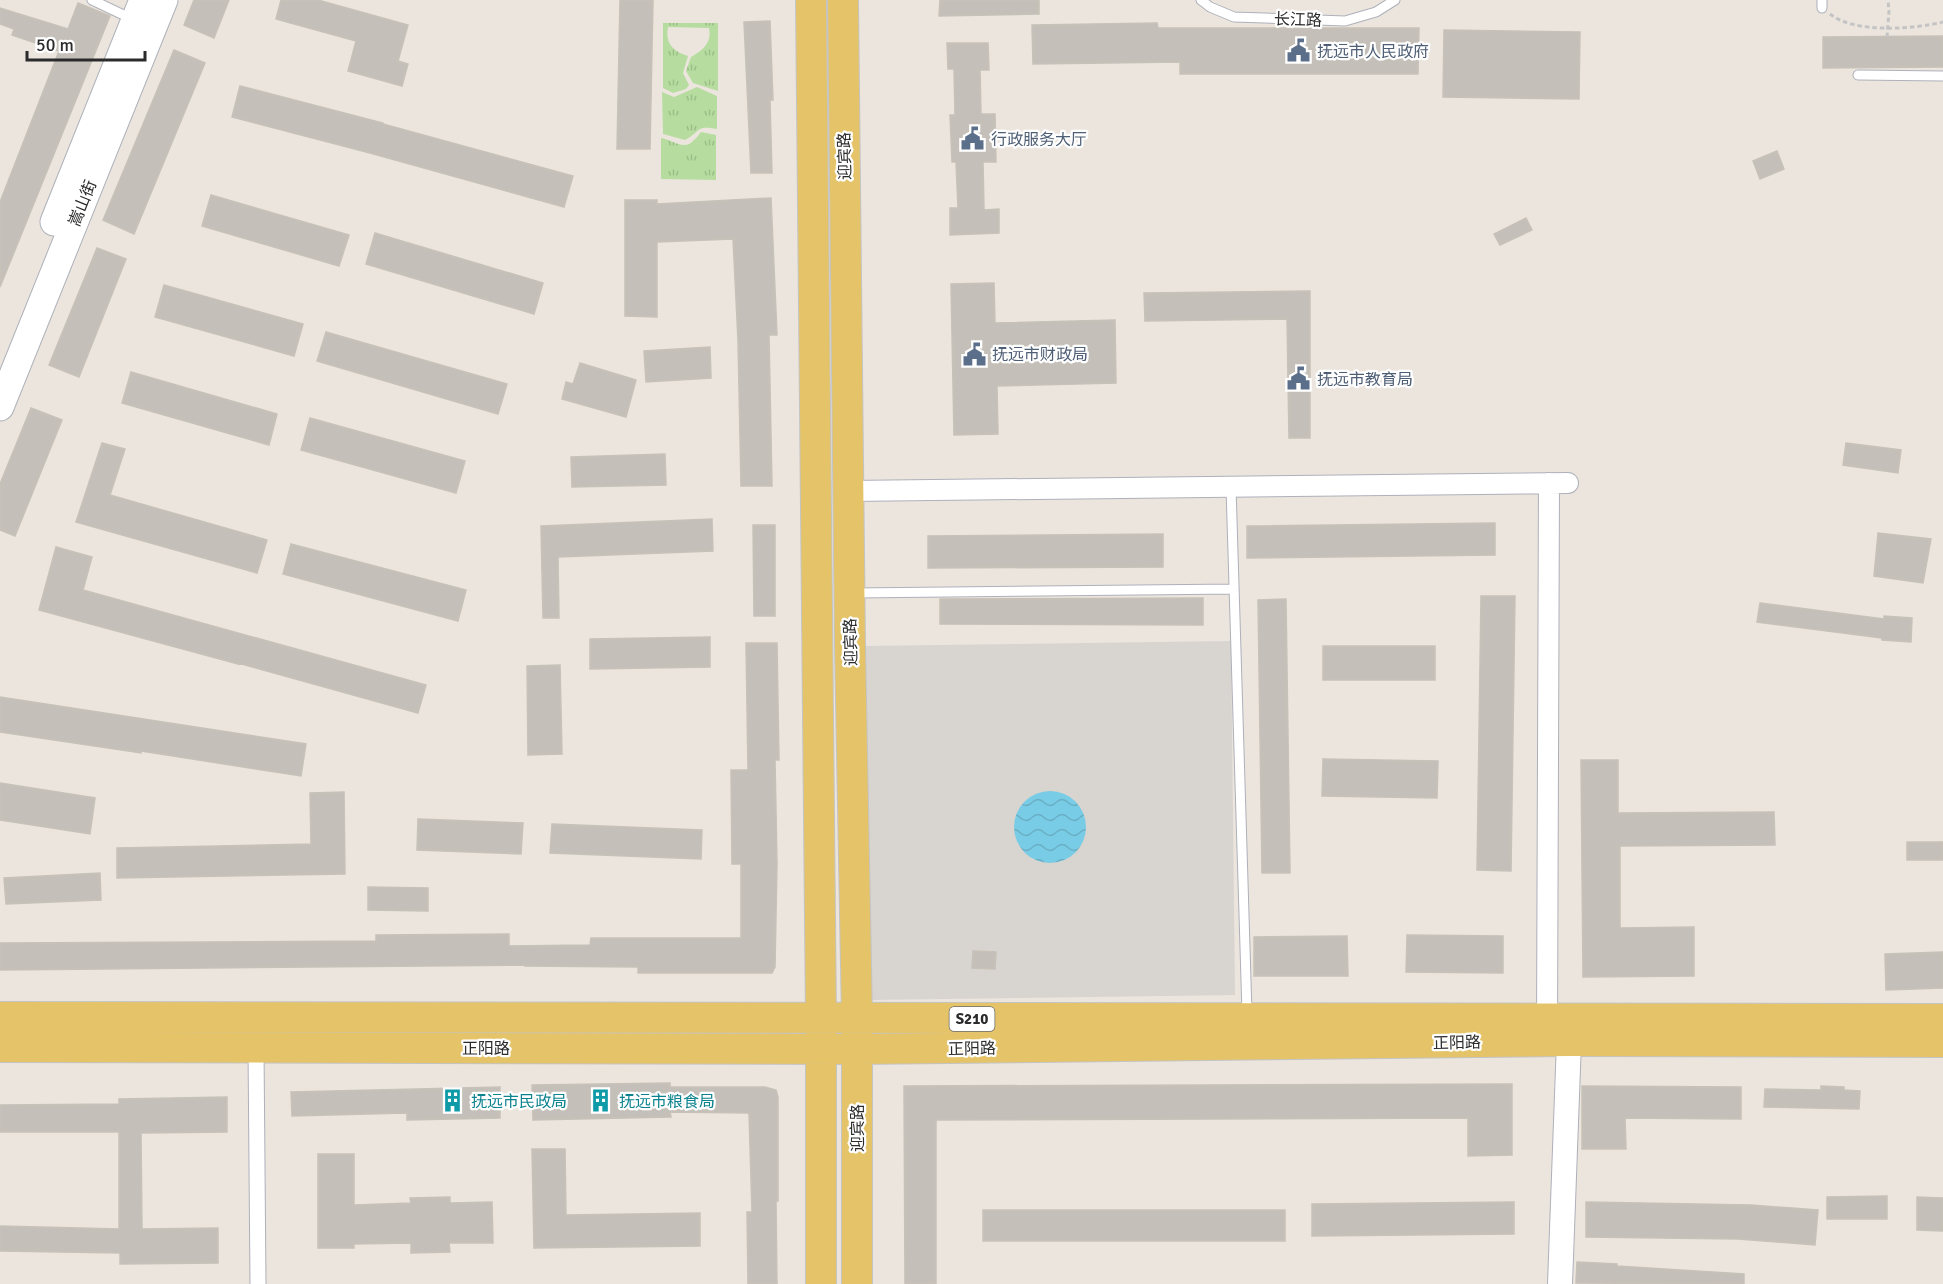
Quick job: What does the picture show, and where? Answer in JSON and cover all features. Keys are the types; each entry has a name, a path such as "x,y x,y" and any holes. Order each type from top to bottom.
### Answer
{"main road":[{"name":"嵩山街","path":"0,407 164,0"},
{"name":"迎宾路","path":"811,0 821,1284"},
{"name":"迎宾路","path":"843,0 849,594 858,1019 857,1284"},
{"name":"嵩山街","path":"0,359 138,10"},
{"name":"正阳路","path":"0,1017 1247,1019 1555,1034 1943,1042"},
{"name":"正阳路","path":"0,1047 857,1049 1555,1034 1943,1019"}],"street":[{"path":"848,491 1558,483 1555,1034 1560,1284"},
{"path":"256,1048 258,1284"}],"lane":[{"path":"92,0 138,10"},
{"name":"长江路","path":"1201,0 1210,7 1234,17 1345,21 1376,12 1395,0"},
{"path":"1858,75 1943,76"},
{"path":"1231,487 1247,1019"},
{"path":"849,594 1234,588"}],"path":[{"path":"1887,37 1888,0"},
{"path":"1822,4 1839,21 1854,25 1920,26 1943,22"}],"green space":[{"path":"663,23 718,23 718,91 693,83 686,71 691,57 703,49 708,42 709,28 668,27 667,33 671,46 688,56 683,73 689,85 686,89 673,93 663,88"},
{"path":"697,87 717,96 717,129 702,128 685,140 663,134 662,92 674,97"},
{"path":"701,132 716,135 716,180 661,179 661,138 686,145"}],"shaded area":[{"path":"1231,641 1235,995 869,1000 865,646"}],"water":[{"path":"1050,791 1064,794 1076,801 1083,813 1086,827 1083,841 1076,853 1064,860 1050,863 1036,860 1024,853 1017,841 1014,827 1017,813 1024,801 1036,794"}],"building":[{"path":"194,0 229,0 214,38 184,25"},
{"path":"281,0 318,0 408,25 398,61 408,64 402,86 348,71 356,41 276,19"},
{"path":"620,0 653,0 650,149 617,149"},
{"path":"940,0 1039,0 1039,14 939,16"},
{"path":"78,3 110,16 0,287 0,202 59,51 12,35 14,29 0,24 0,8 68,29"},
{"path":"770,21 773,100 770,100 772,173 751,173 744,22"},
{"name":"抚远市人民政府","path":"1157,23 1158,28 1419,28 1418,74 1180,74 1180,62 1033,64 1032,25"},
{"path":"1444,30 1580,32 1579,99 1443,97"},
{"path":"1943,36 1943,67 1823,68 1823,37"},
{"name":"行政服务大厅","path":"947,43 988,43 989,70 980,70 981,114 995,114 996,162 983,162 984,210 999,209 999,233 950,235 950,208 958,208 956,162 952,162 950,115 955,115 954,69 948,69"},
{"path":"174,50 205,63 134,234 103,220"},
{"path":"240,86 573,176 564,207 232,117"},
{"path":"1777,151 1784,169 1760,179 1753,161"},
{"path":"211,195 349,235 339,266 202,226"},
{"path":"771,198 777,335 769,335 772,486 741,486 733,239 657,242 657,317 625,316 625,200 657,200 657,204"},
{"path":"1526,218 1532,230 1500,245 1494,234"},
{"path":"375,233 543,283 534,314 366,264"},
{"path":"97,248 126,259 79,377 49,365"},
{"path":"994,283 995,323 1115,320 1116,383 997,386 998,434 954,435 951,284"},
{"path":"164,285 303,324 294,356 155,317"},
{"name":"抚远市教育局","path":"1310,291 1310,438 1289,438 1287,319 1145,321 1144,293"},
{"path":"326,332 507,384 498,414 317,361"},
{"path":"710,347 711,378 646,382 644,351"},
{"path":"580,363 636,380 626,417 562,399 566,382 573,384"},
{"path":"131,372 277,414 269,445 122,403"},
{"path":"31,408 62,420 15,536 0,530 0,484"},
{"path":"310,418 465,461 456,493 301,450"},
{"path":"102,443 125,449 110,495 267,540 257,573 76,522"},
{"path":"1846,443 1901,450 1898,473 1843,465"},
{"path":"665,454 666,485 572,487 571,457"},
{"path":"712,519 713,551 558,557 559,618 543,618 541,526"},
{"path":"1495,523 1495,555 1247,558 1247,526"},
{"path":"753,525 775,525 775,616 754,616"},
{"path":"1878,533 1931,539 1923,583 1874,576"},
{"path":"1163,534 1163,567 928,568 928,536"},
{"path":"291,544 466,590 458,621 283,574"},
{"path":"56,547 92,557 83,590 426,685 418,713 39,610"},
{"path":"1481,596 1515,596 1511,871 1477,870"},
{"path":"1203,598 1203,625 940,624 940,599"},
{"path":"1286,599 1290,873 1262,873 1258,600"},
{"path":"1760,603 1884,619 1884,616 1912,618 1911,642 1757,622"},
{"path":"710,637 710,667 590,669 590,639"},
{"path":"746,643 777,643 779,760 775,760 777,863 775,967 772,973 638,973 638,967 525,965 0,970 0,943 376,941 376,935 509,934 509,946 590,945 591,938 741,938 741,864 732,864 731,770 748,770"},
{"path":"1323,646 1435,646 1435,680 1323,680"},
{"path":"560,665 562,754 528,755 527,666"},
{"path":"0,697 306,744 301,776 0,732"},
{"path":"1323,759 1438,761 1437,798 1322,796"},
{"path":"1581,760 1618,760 1618,813 1774,812 1775,845 1620,846 1620,928 1694,927 1694,976 1583,977"},
{"path":"0,783 95,798 90,834 0,820"},
{"path":"344,792 345,874 117,878 117,848 311,844 310,793"},
{"path":"418,819 523,823 521,854 417,850"},
{"path":"552,824 702,830 701,859 550,853"},
{"path":"1907,842 1943,842 1943,860 1907,860"},
{"path":"100,873 101,900 6,904 4,878"},
{"path":"368,887 428,888 428,911 368,910"},
{"path":"1407,935 1503,936 1503,973 1406,972"},
{"path":"1347,936 1348,976 1254,976 1254,937"},
{"path":"973,951 996,952 995,969 972,968"},
{"path":"1943,952 1943,988 1886,990 1885,954"},
{"path":"670,1083 670,1087 765,1087 776,1090 778,1097 777,1284 748,1284 747,1212 752,1212 749,1113 670,1112 671,1117 533,1120 532,1085"},
{"path":"1512,1084 1512,1155 1468,1156 1468,1118 936,1120 936,1284 905,1284 904,1086"},
{"path":"1582,1086 1741,1087 1741,1119 1625,1118 1626,1149 1582,1149"},
{"path":"1821,1086 1844,1087 1844,1090 1860,1091 1859,1109 1764,1107 1765,1089 1821,1090"},
{"path":"500,1087 500,1118 407,1120 407,1113 292,1116 291,1092"},
{"path":"227,1097 227,1132 141,1133 142,1229 218,1228 218,1263 120,1264 120,1253 0,1251 0,1226 119,1229 119,1132 0,1132 0,1105 119,1104 119,1099"},
{"path":"532,1149 565,1149 566,1215 700,1213 700,1246 534,1248"},
{"path":"318,1154 354,1154 354,1205 411,1203 410,1198 450,1197 450,1203 492,1202 493,1243 449,1243 450,1252 411,1253 411,1243 354,1244 354,1248 318,1248"},
{"path":"1887,1196 1887,1219 1827,1219 1827,1197"},
{"path":"1917,1197 1943,1198 1943,1231 1917,1230"},
{"path":"1514,1202 1514,1234 1312,1236 1312,1204"},
{"path":"1586,1202 1751,1205 1818,1210 1815,1245 1738,1239 1586,1237"},
{"path":"983,1210 1285,1210 1285,1241 983,1241"},
{"path":"1577,1262 1744,1274 1744,1284 1576,1283"}],"place":[{"name":"抚远市人民政府","path":"1299,51"},
{"name":"行政服务大厅","path":"973,139"},
{"name":"抚远市财政局","path":"974,354"},
{"name":"抚远市教育局","path":"1299,379"},
{"name":"抚远市民政局","path":"453,1101"},
{"name":"抚远市粮食局","path":"601,1101"}]}
